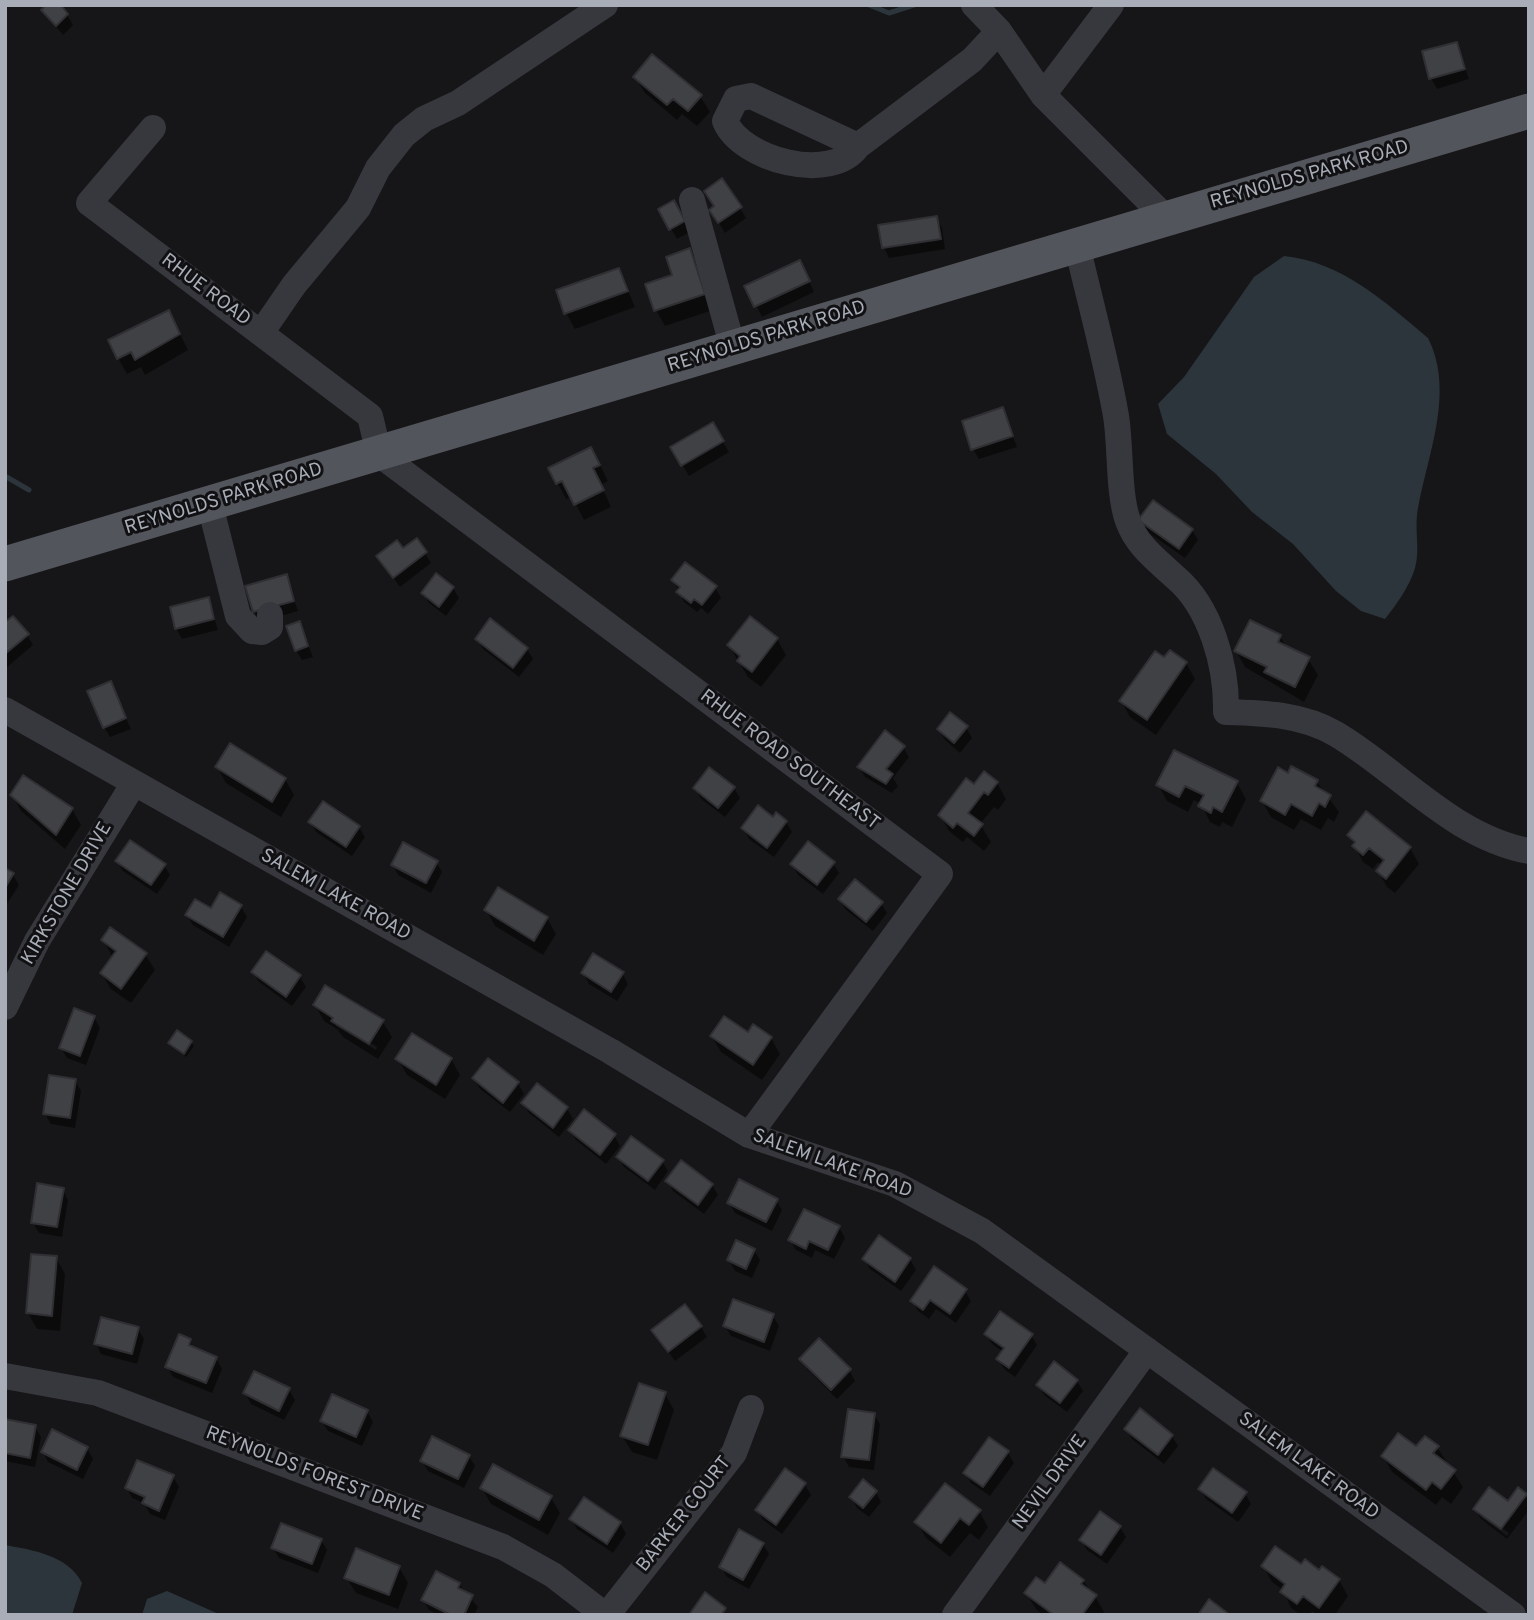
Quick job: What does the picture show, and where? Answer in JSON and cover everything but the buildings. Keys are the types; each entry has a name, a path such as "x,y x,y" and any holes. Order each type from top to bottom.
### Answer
{"main road":[{"name":"REYNOLDS PARK ROAD","path":"5,564 1166,218 1527,116"}],"street":[{"path":"261,333 294,285 358,208 378,168 404,135 424,119 458,103 605,5"},
{"path":"974,5 999,31 1043,95 1166,218"},
{"path":"1043,95 1111,5"},
{"path":"858,146 972,60 999,31"},
{"name":"RHUE ROAD","path":"153,128 89,203 370,416 379,454"},
{"path":"692,200 733,348"},
{"path":"1077,245 1116,416 1128,521 1152,560 1177,578 1198,604 1222,665 1227,685 1226,712 1282,714 1335,733 1435,806 1476,832 1529,851"},
{"name":"RHUE ROAD SOUTHEAST","path":"379,454 940,874 749,1135"},
{"path":"210,505 238,616 252,631 262,632 270,627 270,615"},
{"name":"SALEM LAKE ROAD","path":"5,710 610,1051 749,1135 895,1184 982,1231 1513,1615"},
{"name":"KIRKSTONE DRIVE","path":"5,1007 37,941 134,783"},
{"name":"NEVIL DRIVE","path":"955,1615 1147,1350"},
{"name":"REYNOLDS FOREST DRIVE","path":"5,1376 98,1393 503,1547 553,1575 606,1615"},
{"name":"BARKER COURT","path":"606,1615 734,1453 751,1408"}],"shaded area":[{"path":"1284,256 1325,266 1361,285 1428,338 1436,359 1439,403 1417,515 1416,562 1406,588 1385,619 1361,611 1336,591 1293,544 1252,512 1216,474 1167,434 1158,404 1184,377 1254,277"},
{"path":"5,1545 48,1555 68,1566 76,1574 82,1583 72,1615 5,1615"},
{"path":"167,1591 221,1615 142,1615 147,1599"}],"waterway":[{"path":"869,5 889,13 914,5"},
{"path":"5,476 29,490"}]}
